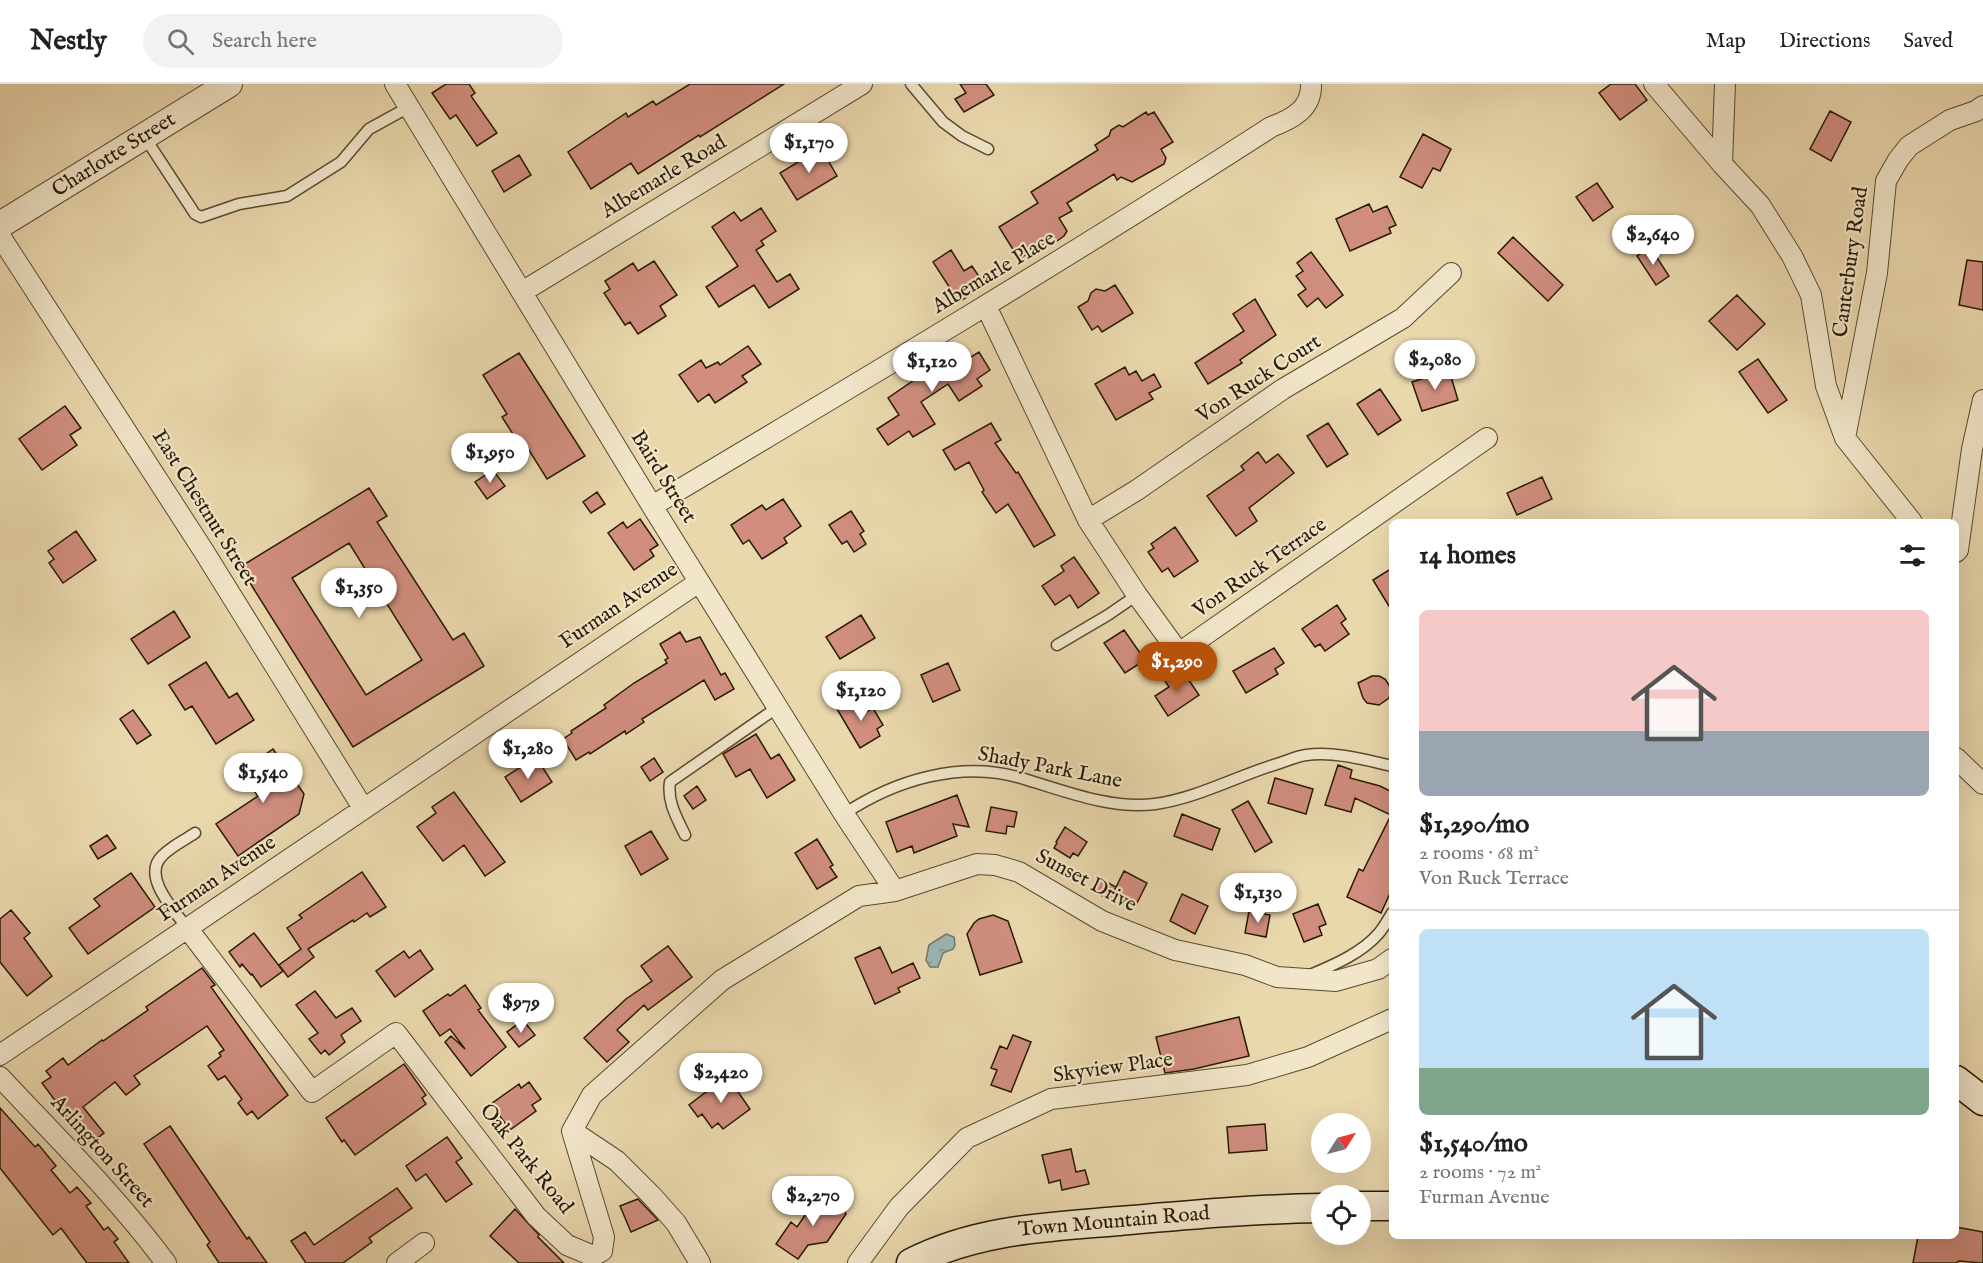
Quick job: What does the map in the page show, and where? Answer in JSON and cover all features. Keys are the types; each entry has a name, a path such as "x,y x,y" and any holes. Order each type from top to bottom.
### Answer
{"main road":[{"path":"1959,1082 1983,1101"},
{"path":"1371,1206 1389,1206"},
{"name":"Town Mountain Road","path":"911,1263 933,1252 967,1240 1008,1231 1247,1210 1311,1208"}],"street":[{"name":"Charlotte Street","path":"0,225 229,84"},
{"name":"Baird Street","path":"395,84 699,582 844,814 895,891"},
{"name":"Albemarle Road","path":"522,292 862,84"},
{"name":"Albemarle Place","path":"652,506 986,306 1162,198 1271,127 1286,121 1306,106 1312,93 1311,84"},
{"path":"1654,84 1760,205 1792,256 1811,295 1826,386 1845,438 1910,519"},
{"path":"1722,164 1725,84"},
{"name":"Canterbury Road","path":"1845,438 1877,273 1886,181 1909,146 1950,120 1976,111 1983,106"},
{"name":"East Chestnut Street","path":"0,236 203,550 363,808"},
{"name":"Von Ruck Court","path":"1088,520 1137,490 1282,389 1403,318 1451,273"},
{"name":"Von Ruck Terrace","path":"986,306 1088,520 1137,595 1179,653 1487,438"},
{"path":"1959,543 1972,449 1983,400"},
{"name":"Furman Avenue","path":"1,1056 699,582"},
{"path":"1959,761 1983,784"},
{"name":"Sunset Drive","path":"895,891 976,864 995,865 1019,872 1102,921 1175,950 1245,965 1277,977 1336,981 1378,969 1389,961"},
{"path":"700,1263 676,1223 652,1196 617,1161 572,1131 592,1095 722,980 859,896 895,891"},
{"name":"Oak Park Road","path":"188,929 312,1092 396,1033 536,1216 567,1245 593,1256 602,1251 604,1237 572,1131"},
{"name":"Skyview Place","path":"858,1263 898,1207 967,1138 1052,1099 1246,1076 1308,1057 1389,1020"},
{"name":"Arlington Street","path":"0,1077 115,1201 166,1263"},
{"path":"397,1263 424,1243"}],"lane":[{"path":"911,84 943,122 962,136 988,149"},
{"path":"144,136 195,214 201,217 239,204 287,196 341,162 369,129 409,107"},
{"path":"1057,645 1137,595"},
{"path":"685,835 672,809 669,797 670,782 778,707"},
{"name":"Shady Park Lane","path":"844,814 869,797 905,784 956,771 986,771 1019,777 1077,797 1154,804 1198,793 1264,768 1307,755 1338,755 1389,765"},
{"path":"188,929 158,888 155,873 161,856 195,833"},
{"path":"1302,979 1331,967 1359,950 1378,934 1389,918"}],"water":[{"path":"946,934 954,937 955,945 953,949 943,953 938,967 930,967 926,960 929,945"}],"building":[{"path":"446,84 469,84 475,93 471,96 497,133 477,146 456,115 450,119 432,93"},
{"path":"690,84 784,84 638,174 631,163 591,189 568,152 626,113 628,117 653,101 656,105"},
{"path":"960,84 986,84 994,95 964,112 955,99 966,93"},
{"path":"1611,84 1635,84 1647,100 1620,120 1599,93"},
{"path":"1830,111 1851,122 1831,161 1810,149"},
{"path":"1146,112 1148,115 1154,112 1173,142 1161,149 1166,158 1164,164 1132,182 1121,177 1117,180 1114,174 1067,203 1072,211 1059,218 1067,231 1064,236 1057,241 1051,239 1019,259 999,227 1038,203 1031,192 1098,150 1095,145 1109,136 1111,130 1119,125 1123,127"},
{"path":"1423,134 1451,149 1440,171 1433,168 1422,188 1400,177"},
{"path":"821,148 837,176 797,200 780,173"},
{"path":"519,155 531,175 504,192 492,171"},
{"path":"1597,183 1613,207 1593,221 1576,197"},
{"path":"1369,204 1373,212 1387,206 1396,225 1389,228 1391,233 1350,251 1336,219"},
{"path":"761,208 776,231 761,241 764,245 756,250 777,282 790,274 799,289 769,308 754,285 719,307 706,287 738,266 712,227 734,212 741,221"},
{"path":"1513,237 1563,285 1548,301 1498,253"},
{"path":"1650,247 1669,276 1656,285 1637,256"},
{"path":"951,250 964,271 972,266 982,281 970,288 973,293 959,302 933,262"},
{"path":"1311,252 1343,295 1326,308 1318,298 1307,307 1298,295 1306,289 1296,276 1303,271 1297,263"},
{"path":"1967,260 1983,262 1983,310 1959,305"},
{"path":"654,261 677,295 660,306 666,316 638,334 630,322 625,325 604,293 610,289 605,281 633,263 638,271"},
{"path":"1115,285 1133,313 1102,332 1098,326 1092,330 1078,307 1088,301 1091,293 1096,289 1105,291"},
{"path":"1737,295 1765,324 1737,350 1709,321"},
{"path":"1255,299 1276,335 1240,360 1242,363 1208,384 1195,363 1244,331 1233,314"},
{"path":"748,346 761,364 742,376 747,382 715,403 709,394 698,402 679,375 701,360 706,368 718,362 720,365"},
{"path":"959,349 966,360 979,352 990,370 977,379 982,386 959,401 948,384 921,402 935,424 913,437 909,431 888,445 877,429 899,415 888,398"},
{"path":"519,353 585,456 547,479 522,439 518,442 502,417 507,414 483,375"},
{"path":"1758,359 1787,400 1768,413 1739,372"},
{"path":"1125,367 1129,375 1136,371 1142,381 1154,374 1161,387 1149,393 1153,399 1116,420 1095,384"},
{"path":"1449,370 1458,400 1422,411 1412,382"},
{"path":"1380,389 1401,420 1378,435 1357,404"},
{"path":"65,406 81,428 70,435 77,445 42,470 19,439"},
{"path":"991,423 1001,440 995,443 1016,473 1018,472 1055,535 1034,547 1008,504 996,513 982,492 984,490 969,462 955,470 943,450"},
{"path":"1328,423 1348,454 1327,467 1307,436"},
{"path":"1258,452 1266,463 1278,454 1294,473 1249,508 1257,521 1236,536 1207,496 1244,470 1241,466"},
{"path":"493,470 505,486 487,499 475,482"},
{"path":"1542,477 1552,499 1517,515 1507,493"},
{"path":"369,488 387,516 377,522 453,640 464,633 484,666 353,747 240,567","holes":["349,543 422,660 366,695 292,578"]},
{"path":"597,492 605,504 591,513 583,502"},
{"path":"783,499 801,526 784,538 787,543 762,559 749,540 743,544 731,525 762,505 766,510"},
{"path":"851,511 864,531 860,534 866,544 854,552 847,541 842,544 829,525"},
{"path":"640,519 658,545 650,550 654,556 634,570 608,533 623,522 627,528"},
{"path":"1175,527 1198,561 1174,577 1168,568 1162,572 1148,552 1154,548 1151,544"},
{"path":"76,531 96,560 63,583 49,563 54,559 48,551"},
{"path":"1074,557 1099,593 1078,608 1070,595 1055,605 1042,586 1064,571 1061,566"},
{"path":"1389,570 1389,606 1373,580"},
{"path":"1337,605 1346,619 1341,623 1349,634 1325,651 1320,644 1315,647 1302,629"},
{"path":"174,611 190,637 148,664 131,639"},
{"path":"861,615 875,638 840,659 826,637"},
{"path":"1124,630 1145,660 1125,673 1104,643"},
{"path":"680,632 686,642 700,637 721,675 725,673 734,689 715,700 704,680 642,719 644,722 626,734 625,731 590,754 589,752 576,760 563,739 572,733 571,731 606,708 604,705 634,683 667,663 665,660 668,658 660,644"},
{"path":"1274,648 1284,663 1275,669 1278,674 1246,693 1233,671"},
{"path":"206,662 229,698 237,693 254,720 216,744 192,706 185,710 169,685"},
{"path":"948,663 960,690 933,702 921,675"},
{"path":"1182,670 1199,695 1168,716 1155,696 1169,687 1165,681"},
{"path":"1372,676 1379,676 1389,685 1389,698 1379,705 1367,703 1358,683"},
{"path":"857,697 866,712 873,708 883,725 877,729 880,736 860,748 837,709"},
{"path":"133,710 151,735 137,744 120,719"},
{"path":"756,734 771,759 779,754 795,780 767,798 750,769 736,777 723,754"},
{"path":"273,749 304,794 299,814 238,856 216,824 258,796 241,771"},
{"path":"536,757 552,782 521,802 505,777"},
{"path":"654,758 663,772 650,781 641,767"},
{"path":"1338,765 1352,770 1350,778 1389,790 1389,814 1355,798 1351,812 1325,805"},
{"path":"1275,778 1313,789 1306,814 1268,803"},
{"path":"697,786 706,800 693,809 684,796"},
{"path":"454,792 505,862 485,876 464,845 443,861 417,827 436,813 432,807"},
{"path":"957,795 969,827 953,824 957,836 914,853 912,846 897,852 886,822"},
{"path":"1248,801 1272,842 1255,852 1232,810"},
{"path":"991,807 1017,812 1014,827 1007,826 1006,834 986,831"},
{"path":"1182,814 1220,829 1212,850 1174,836"},
{"path":"1389,819 1389,896 1381,913 1347,897 1359,869 1363,871"},
{"path":"1065,827 1087,842 1078,856 1073,853 1070,858 1054,848"},
{"path":"651,831 668,859 641,875 625,846"},
{"path":"107,835 116,848 98,859 90,846"},
{"path":"817,839 833,865 830,867 837,877 817,889 795,853"},
{"path":"1124,871 1147,883 1135,907 1112,895"},
{"path":"362,872 386,907 370,917 367,913 354,922 353,920 308,949 314,957 288,977 279,965 301,949 287,928 302,918 299,915"},
{"path":"131,873 155,907 88,954 69,928 100,906 94,899"},
{"path":"1099,878 1116,887 1109,899 1092,891"},
{"path":"1182,894 1208,906 1195,934 1170,921"},
{"path":"1318,904 1326,924 1319,927 1322,935 1304,942 1293,914"},
{"path":"11,910 30,933 24,938 52,976 27,996 0,962 0,919"},
{"path":"1249,911 1270,915 1266,937 1245,933"},
{"path":"993,915 1008,921 1022,962 980,975 967,934 979,919"},
{"path":"254,933 283,971 261,987 252,974 242,964 240,967 229,952"},
{"path":"668,946 692,977 648,1010 644,1005 617,1030 629,1042 607,1062 584,1038 626,999 652,981 641,966"},
{"path":"880,947 892,973 913,963 920,978 898,988 900,992 875,1004 855,958"},
{"path":"420,950 433,969 395,997 376,971 404,951 409,958"},
{"path":"202,968 215,985 211,987 288,1095 258,1119 252,1111 247,1115 238,1103 242,1099 225,1076 218,1080 208,1066 221,1056 219,1053 224,1050 207,1026 134,1076 140,1084 126,1095 115,1082 83,1107 104,1133 88,1145 42,1083 51,1077 46,1071 63,1058 68,1065 148,1010 146,1007"},
{"path":"465,985 481,1008 478,1010 506,1047 471,1076 445,1042 451,1036 465,1049 450,1029 440,1036 423,1011"},
{"path":"315,991 336,1018 352,1008 361,1021 341,1035 345,1042 329,1055 325,1050 321,1054 309,1039 318,1033 296,1005"},
{"path":"1239,1017 1249,1056 1194,1069 1165,1073 1156,1037"},
{"path":"523,1020 535,1035 519,1047 507,1032"},
{"path":"1013,1035 1031,1042 1011,1092 991,1085 997,1070 991,1068 1000,1046 1007,1049"},
{"path":"404,1064 426,1095 422,1098 426,1104 355,1155 344,1140 342,1142 326,1118"},
{"path":"727,1076 750,1109 723,1129 718,1123 712,1128 702,1114 698,1117 689,1105"},
{"path":"529,1082 541,1099 532,1105 536,1111 510,1130 491,1104 519,1084 521,1088"},
{"path":"0,1108 35,1147 38,1144 56,1166 51,1170 70,1193 77,1187 91,1203 86,1206 104,1230 108,1227 118,1239 114,1242 129,1263 87,1263 61,1228 53,1235 0,1168"},
{"path":"1265,1124 1267,1150 1229,1153 1227,1127"},
{"path":"170,1126 247,1239 249,1237 267,1263 219,1263 207,1245 210,1242 144,1144"},
{"path":"447,1137 462,1158 456,1162 472,1184 446,1202 426,1174 416,1181 406,1166"},
{"path":"1071,1149 1076,1172 1085,1170 1089,1184 1062,1190 1060,1180 1049,1183 1042,1155"},
{"path":"397,1188 412,1208 369,1238 372,1242 343,1263 306,1263 291,1241 305,1232 314,1245"},
{"path":"819,1195 830,1202 832,1198 840,1203 846,1214 827,1242 808,1245 798,1259 776,1244 791,1222 797,1227"},
{"path":"638,1199 658,1220 631,1232 620,1206"},
{"path":"515,1209 564,1263 519,1263 490,1236"},
{"path":"1959,1228 1983,1232 1983,1263 1959,1261 1956,1263 1913,1263 1917,1239 1959,1239"}]}
